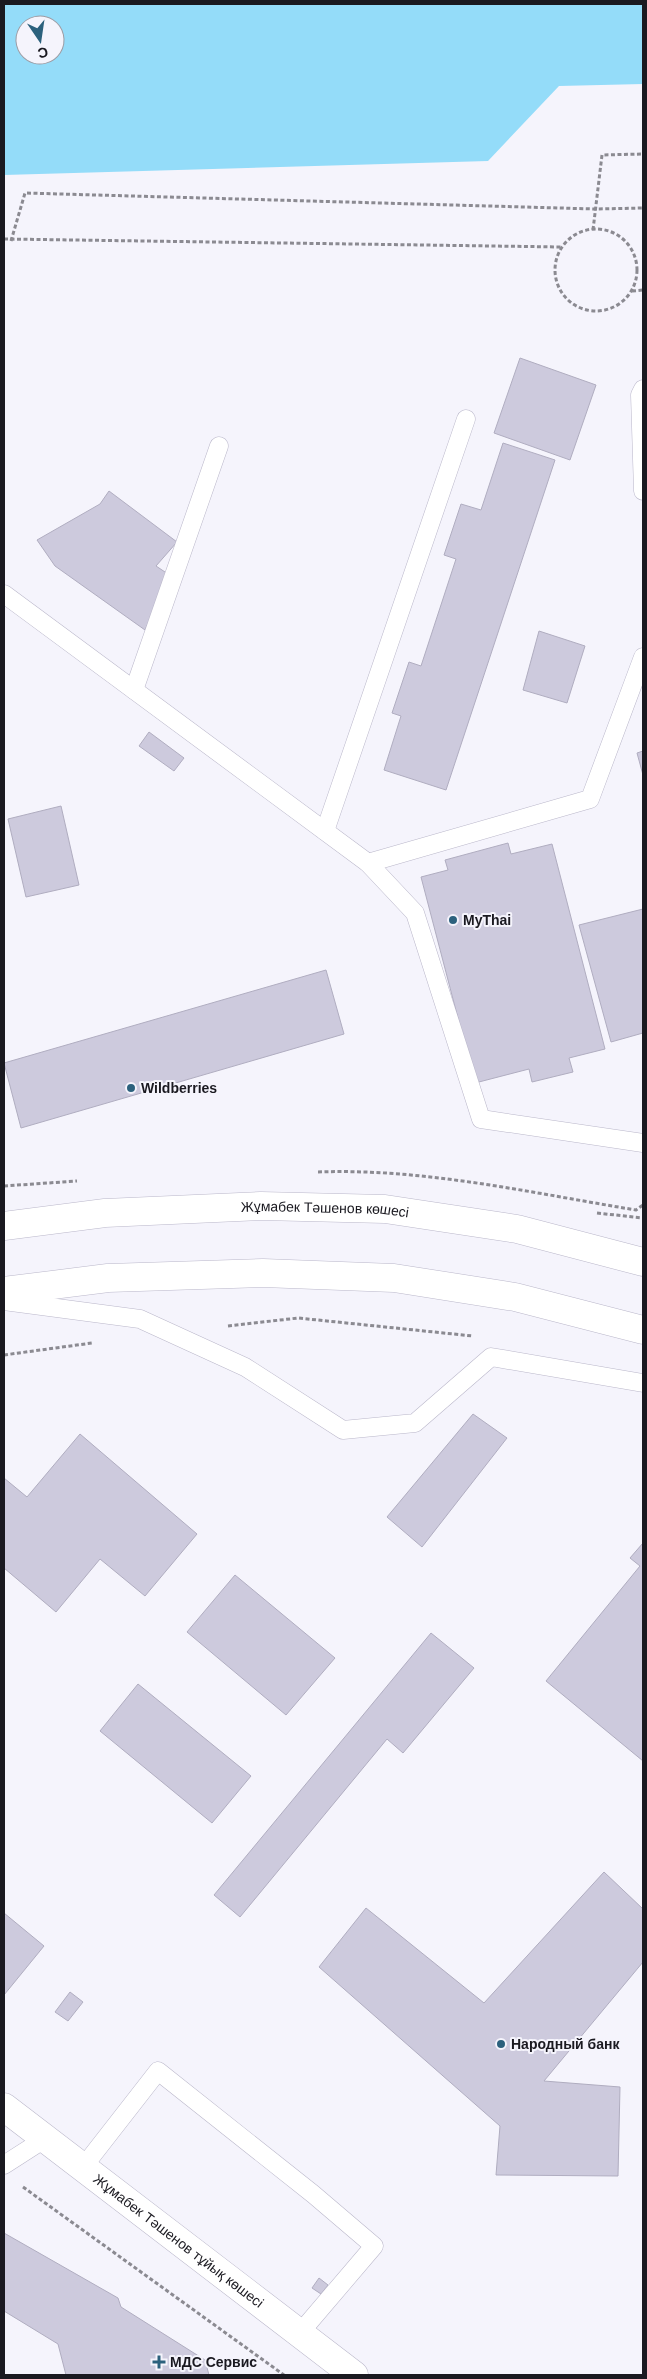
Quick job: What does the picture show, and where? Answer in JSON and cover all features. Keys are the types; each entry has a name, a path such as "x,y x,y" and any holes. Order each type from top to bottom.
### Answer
{"main road":[{"name":"Жұмабек Тәшенов көшесі","path":"4,1226 105,1213 261,1206 385,1209 517,1229 643,1262"},
{"path":"4,1291 108,1278 253,1273 394,1278 515,1297 643,1330"},
{"name":"Жұмабек Тәшенов тұйық көшесі","path":"4,2107 84,2166 354,2375"}],"lane":[{"path":"643,389 640,395 643,491"},
{"path":"325,831 466,419"},
{"path":"134,690 219,446"},
{"path":"4,594 368,863 415,913 481,1119 643,1143"},
{"path":"368,863 590,799 643,657"},
{"path":"4,1301 140,1319 245,1366 343,1430 415,1423 491,1357 643,1383"},
{"path":"84,2166 158,2071 313,2194 374,2246 299,2334"},
{"path":"4,2165 46,2138"}],"path":[{"path":"593,230 602,155 643,154"},
{"path":"11,240 25,193 595,209 643,208"},
{"path":"584,231 612,232 624,239 637,263 637,277 632,290 624,301 613,308 600,311 587,310 575,305 558,286 555,272 557,259 562,247 572,237 584,231"},
{"path":"4,239 562,247"},
{"path":"632,290 643,290"},
{"path":"170,1333 298,1318 475,1336"},
{"path":"4,1355 102,1342"},
{"path":"20,2184 284,2375"}],"water":[{"path":"4,4 643,4 643,84 559,86 488,161 4,175"}],"building":[{"path":"520,358 596,385 570,460 494,433"},
{"path":"503,443 555,460 446,790 384,770 401,716 392,713 409,662 421,666 456,559 444,555 461,504 481,510"},
{"path":"109,491 177,542 156,566 171,576 145,630 55,566 37,540 100,504"},
{"path":"539,631 585,646 567,703 523,690"},
{"path":"149,732 184,758 174,771 139,746"},
{"path":"643,751 643,775 637,753"},
{"path":"61,806 79,885 26,897 8,819"},
{"path":"508,843 511,854 552,844 605,1049 569,1058 573,1072 532,1082 529,1069 475,1083 421,877 448,870 445,860"},
{"path":"643,909 643,1033 611,1042 579,925"},
{"path":"326,970 344,1034 21,1128 4,1063"},
{"path":"473,1414 507,1438 422,1547 387,1517"},
{"path":"80,1434 197,1534 145,1596 100,1559 56,1612 4,1568 4,1478 27,1497"},
{"path":"643,1543 643,1761 546,1681 640,1566 630,1558"},
{"path":"235,1575 335,1658 286,1715 187,1632"},
{"path":"431,1633 474,1668 403,1753 387,1739 240,1917 214,1895"},
{"path":"138,1684 251,1776 212,1823 100,1731"},
{"path":"604,1872 643,1909 643,1962 544,2081 620,2087 618,2176 496,2175 500,2126 319,1967 366,1908 484,2003"},
{"path":"4,1913 44,1946 4,1995"},
{"path":"70,1992 83,2002 68,2021 55,2012"},
{"path":"4,2233 118,2298 121,2307 205,2360 209,2375 66,2375 58,2344 4,2311"},
{"path":"319,2278 328,2285 321,2294 312,2288"}],"place":[{"name":"MyThai","path":"453,920"},
{"name":"Wildberries","path":"131,1088"},
{"name":"Народный банк","path":"501,2044"},
{"name":"МДС Сервис","path":"159,2362"}]}
